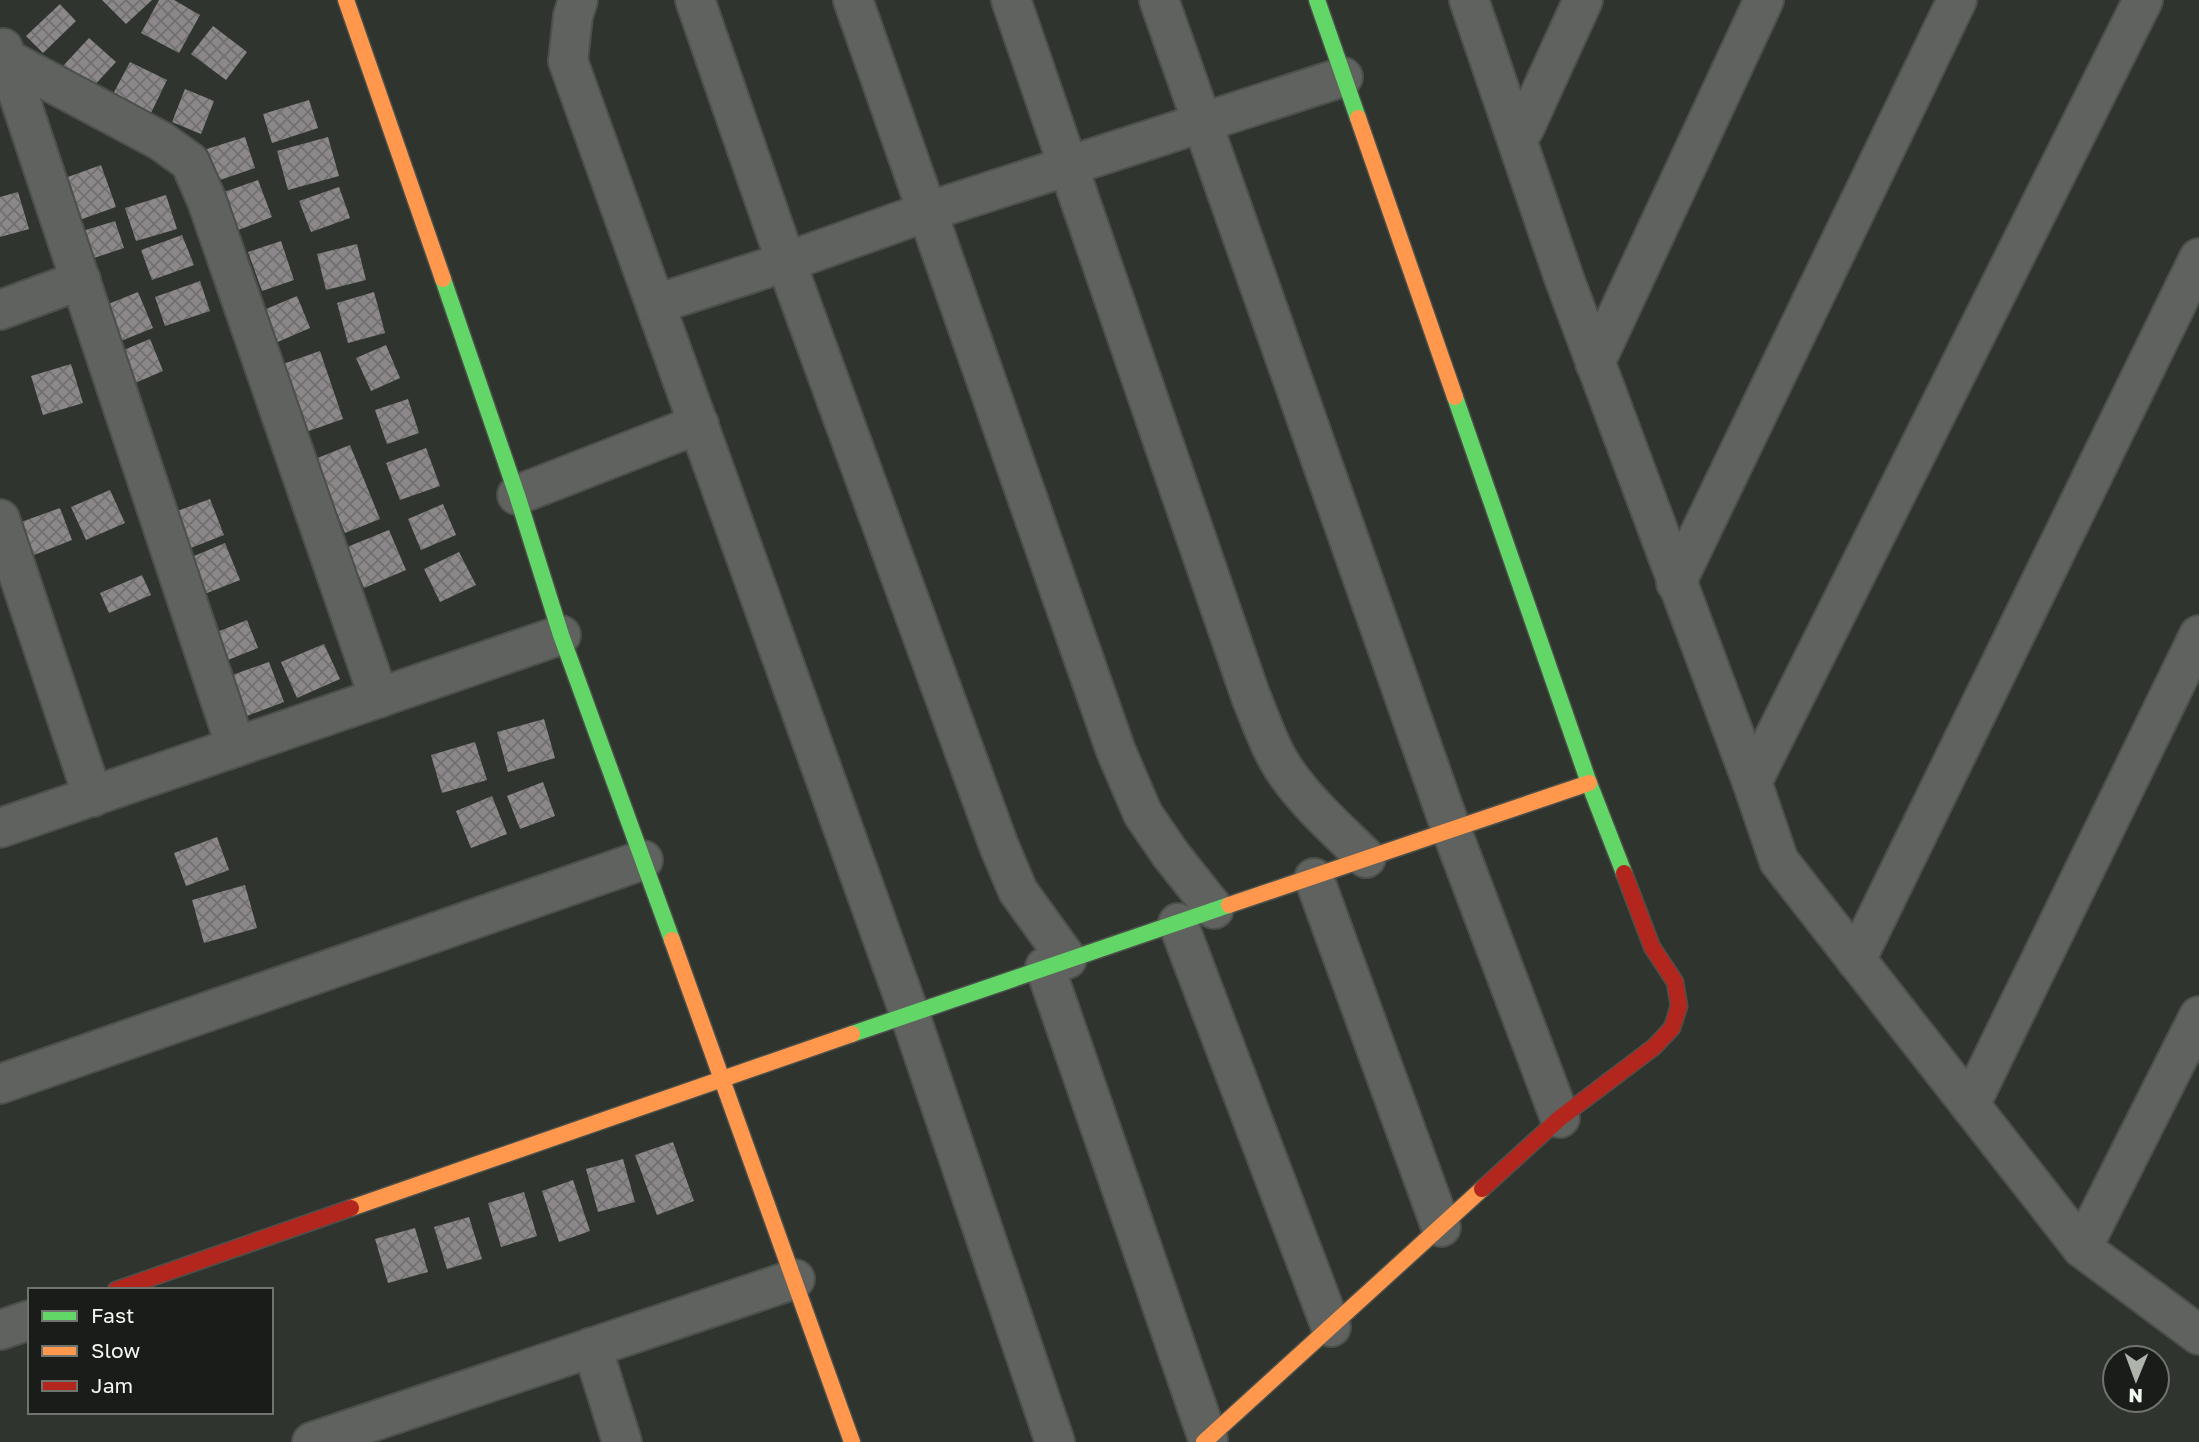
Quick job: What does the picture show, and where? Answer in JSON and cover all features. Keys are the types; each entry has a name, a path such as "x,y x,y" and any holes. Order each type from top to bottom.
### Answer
{"street":[{"path":"346,0 517,495 561,635 852,1442"},
{"path":"578,0 573,16 568,61 910,1015 1055,1442"},
{"path":"695,0 786,262 999,846 1018,891 1056,963 1206,1440 1560,1118 1654,1047 1672,1028 1679,1006 1675,982 1652,947 1589,783 1317,0"},
{"path":"853,0 1115,751 1143,814 1171,855 1214,909"},
{"path":"1011,0 1251,697 1287,774 1309,802 1366,858"},
{"path":"1159,0 1200,124 1451,830 1560,1118"},
{"path":"1469,0 1595,363 1779,861 2082,1248 2199,1335"},
{"path":"1524,129 1583,0"},
{"path":"1595,363 1764,0"},
{"path":"1676,583 1957,0"},
{"path":"1752,782 2143,0"},
{"path":"4,51 236,747"},
{"path":"4,51 161,141 190,162 207,201 379,698"},
{"path":"656,304 786,262 926,212 1343,77"},
{"path":"1856,960 2199,258"},
{"path":"0,310 81,280"},
{"path":"517,495 699,424"},
{"path":"0,519 93,797"},
{"path":"0,828 561,635"},
{"path":"1970,1105 2199,635"},
{"path":"122,1288 1056,963 1589,783"},
{"path":"0,1084 643,860"},
{"path":"1314,878 1441,1227"},
{"path":"1178,923 1331,1327"},
{"path":"2082,1248 2199,1016"},
{"path":"312,1442 393,1429 592,1348 795,1279"},
{"path":"0,1330 28,1321"},
{"path":"592,1348 622,1442"}],"building":[{"path":"102,0 152,0 126,24"},
{"path":"159,0 174,0 200,15 179,53 141,33"},
{"path":"60,4 76,21 43,53 26,36"},
{"path":"213,26 247,52 226,80 191,54"},
{"path":"89,38 116,62 90,90 63,66"},
{"path":"130,62 167,80 150,115 112,96"},
{"path":"185,89 214,101 201,134 172,122"},
{"path":"309,100 318,128 272,143 263,114"},
{"path":"245,137 255,168 217,181 207,149"},
{"path":"328,137 339,176 288,190 277,151"},
{"path":"101,165 116,207 68,224 54,182"},
{"path":"258,180 272,217 225,235 210,197"},
{"path":"339,187 350,218 311,232 299,201"},
{"path":"18,192 29,229 0,237 0,197"},
{"path":"166,195 177,229 136,241 125,208"},
{"path":"115,221 124,248 82,262 73,234"},
{"path":"182,235 194,265 152,280 141,250"},
{"path":"281,241 294,280 262,291 248,252"},
{"path":"357,244 366,280 326,290 317,254"},
{"path":"200,281 210,311 165,326 155,297"},
{"path":"138,292 153,328 111,345 96,309"},
{"path":"374,292 385,333 348,343 337,303"},
{"path":"297,296 310,328 273,344 259,312"},
{"path":"150,339 163,371 128,386 114,354"},
{"path":"386,345 400,378 371,391 356,358"},
{"path":"320,351 343,419 306,432 283,364"},
{"path":"71,364 83,403 43,415 31,376"},
{"path":"408,399 419,433 387,444 375,410"},
{"path":"350,445 380,519 345,533 315,459"},
{"path":"426,448 440,486 400,500 386,463"},
{"path":"110,490 125,523 86,540 71,507"},
{"path":"210,499 224,535 183,551 169,514"},
{"path":"443,504 456,535 421,550 408,519"},
{"path":"60,508 72,540 34,555 21,522"},
{"path":"389,530 406,570 364,588 347,547"},
{"path":"225,543 240,580 202,595 187,559"},
{"path":"459,552 476,585 440,602 424,569"},
{"path":"142,575 151,595 109,613 100,593"},
{"path":"247,620 258,648 223,662 212,634"},
{"path":"324,644 340,679 297,698 281,662"},
{"path":"269,662 284,702 236,720 221,679"},
{"path":"544,719 555,758 508,772 497,732"},
{"path":"475,742 487,780 442,793 431,755"},
{"path":"543,782 555,816 520,829 507,796"},
{"path":"492,796 507,834 471,848 456,811"},
{"path":"217,837 229,870 186,886 174,853"},
{"path":"245,885 257,928 204,943 192,900"},
{"path":"673,1142 694,1201 657,1215 635,1155"},
{"path":"623,1159 635,1202 598,1212 586,1169"},
{"path":"573,1180 590,1231 559,1242 542,1191"},
{"path":"524,1192 537,1236 501,1247 488,1203"},
{"path":"469,1217 482,1259 447,1269 434,1227"},
{"path":"415,1228 428,1272 388,1283 375,1239"}],"traffic: fast":[{"path":"1317,0 1358,118"},
{"path":"443,279 517,495 561,635 672,940"},
{"path":"1455,397 1589,783 1624,873"},
{"path":"852,1034 1229,905"}],"traffic: slow":[{"path":"346,0 443,279"},
{"path":"1358,118 1455,397"},
{"path":"1229,905 1589,783"},
{"path":"672,940 852,1442"},
{"path":"351,1208 852,1034"},
{"path":"1204,1442 1482,1189"}],"traffic: jam":[{"path":"1482,1189 1560,1118 1654,1047 1672,1028 1679,1006 1675,982 1652,947 1624,873"},
{"path":"122,1288 351,1208"}]}
